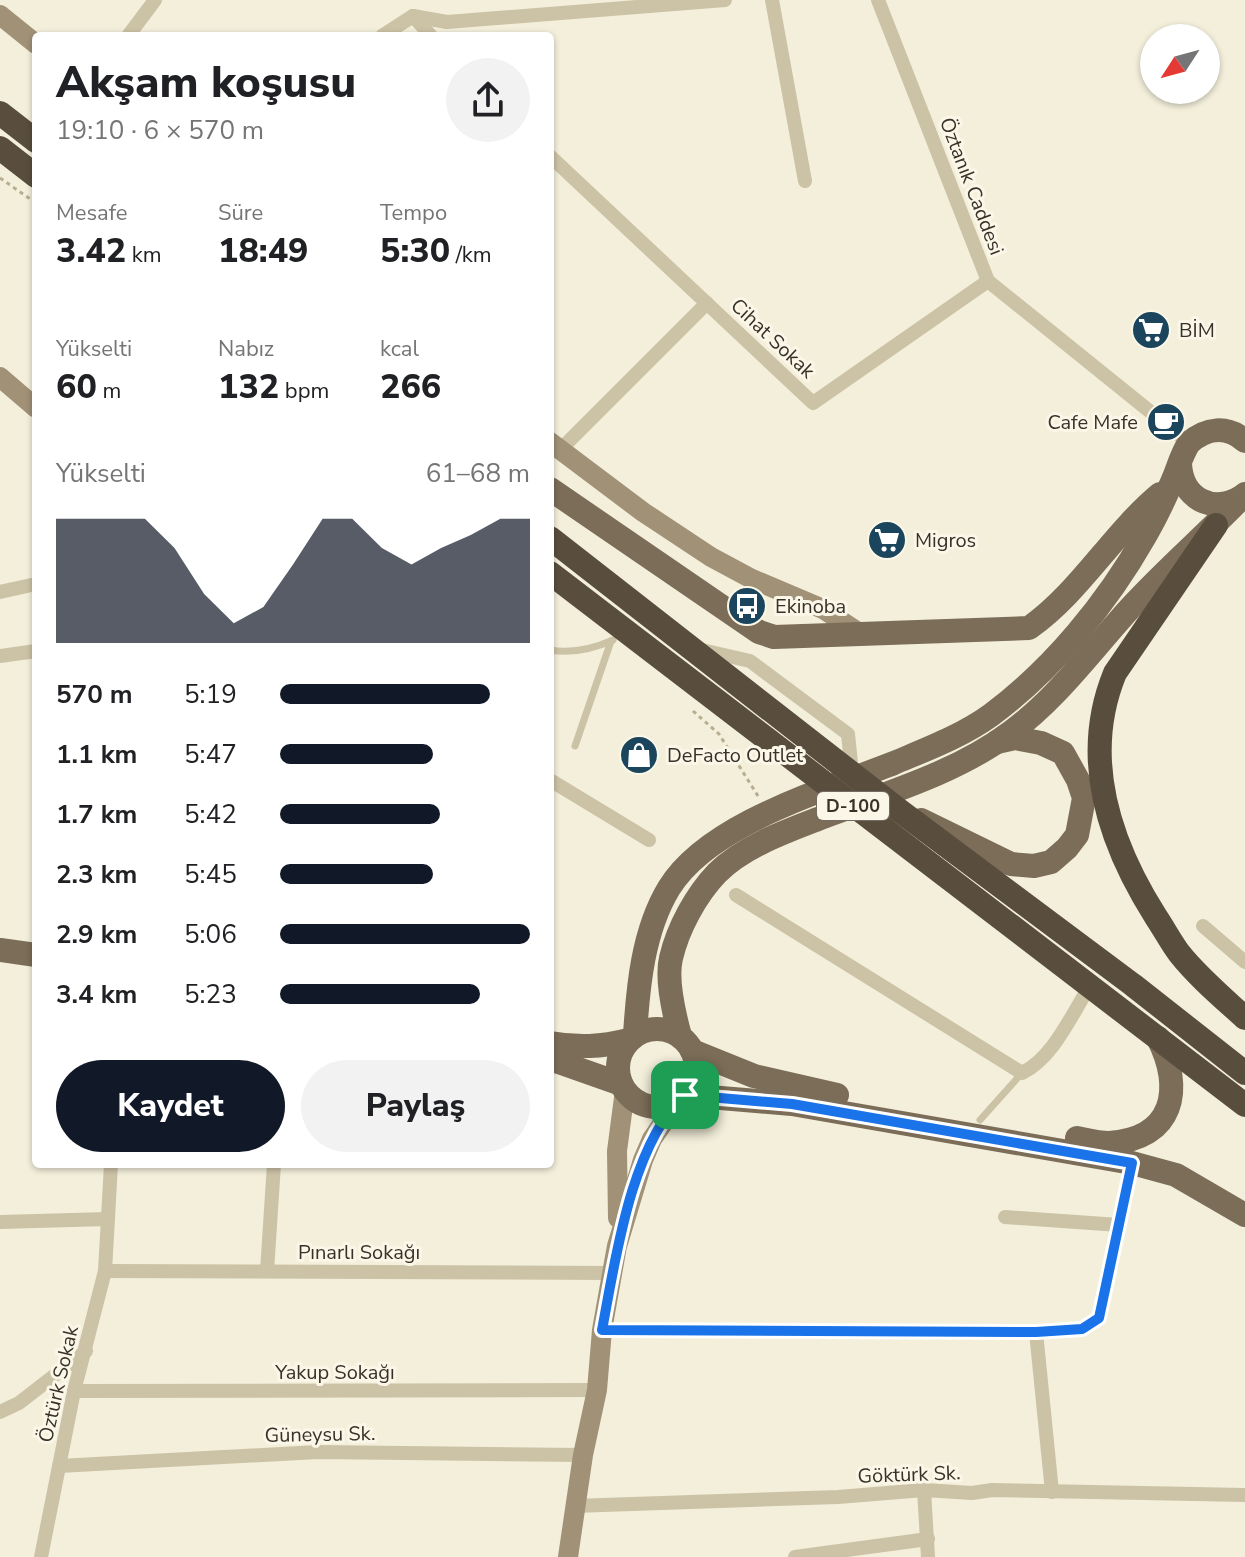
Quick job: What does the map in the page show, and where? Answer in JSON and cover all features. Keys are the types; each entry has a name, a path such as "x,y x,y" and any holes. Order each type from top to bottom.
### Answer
{"highway":[{"path":"0,113 32,137"},
{"path":"1,152 32,173"},
{"path":"1216,525 1115,673 1106,695 1100,765 1107,810 1119,850 1142,895 1179,953 1245,1018"},
{"name":"D-100","path":"554,541 900,811 1245,1073"},
{"name":"D-100","path":"554,577 620,637 1245,1105"}],"main road":[{"path":"0,15 32,41"},
{"path":"0,377 32,405"},
{"path":"568,1557 574,1506 597,1390 602,1330 617,1246 652,1139 692,1085 696,1073 673,1007 670,960 686,919 702,890 719,871 748,851 779,817 965,732 993,714 1076,634 1116,583 1146,535 1197,436 1245,420"},
{"path":"1219,429 1245,441"},
{"path":"555,446 643,512 711,557 752,579 823,609 858,632"},
{"path":"1180,464 1181,477 1195,498 1219,505 1232,503 1244,496"},
{"path":"554,492 759,632 774,637 1029,628 1051,612 1180,464"},
{"path":"617,1246 617,1151 623,1087 618,1061 632,1037 645,953 670,888 702,851 732,831 941,771 971,758 1013,731 1048,699 1136,601 1244,496"},
{"path":"900,811 1011,864 1034,866 1051,862 1077,835 1084,798 1078,780 1063,753 1041,743 1015,738 995,743"},
{"path":"0,950 32,954"},
{"path":"0,962 32,966"},
{"path":"554,1044 573,1047 603,1046 647,1029 660,1028 754,1076 799,1088 1106,1143 1134,1138 1153,1128 1165,1114 1173,1092 1168,1059 1158,1038"},
{"path":"554,1061 623,1087 644,1105 657,1107 682,1098 792,1104 1132,1163 1176,1175 1245,1215"}],"street":[{"path":"131,32 155,0"},
{"path":"412,0 413,16 427,32"},
{"path":"388,32 413,16 447,22 725,0"},
{"path":"772,0 805,181"},
{"name":"Öztanık Caddesi","path":"878,0 988,281 1180,464"},
{"name":"Cihat Sokak","path":"554,160 813,403 988,281"},
{"path":"555,446 707,303"},
{"path":"0,592 32,585"},
{"path":"0,656 32,652"},
{"path":"554,782 649,840"},
{"path":"736,895 1022,1073 1035,1066 1048,1051 1090,986"},
{"path":"1203,926 1245,962"},
{"path":"602,1330 1036,1332 1082,1329 1099,1318 1132,1163"},
{"name":"Öztürk Sokak","path":"41,1557 74,1391 105,1271 111,1168"},
{"path":"267,1271 274,1168"},
{"path":"1005,1217 1119,1225"},
{"path":"0,1222 108,1219"},
{"name":"Pınarlı Sokağı","path":"105,1271 613,1273"},
{"path":"1036,1332 1052,1492"},
{"path":"0,1412 19,1403 86,1351"},
{"name":"Yakup Sokağı","path":"74,1391 597,1390"},
{"name":"Güneysu Sk.","path":"59,1466 318,1452 583,1455"},
{"path":"924,1490 928,1557"},
{"name":"Göktürk Sk.","path":"574,1506 838,1497 924,1490 1245,1495"},
{"path":"795,1557 928,1539"}],"lane":[{"path":"554,651 564,653 595,649 620,637"},
{"path":"575,746 620,637"},
{"path":"980,1120 1022,1073"}],"path":[{"path":"0,178 32,200"},
{"path":"693,711 719,734 779,817"}],"place":[{"name":"BİM","path":"1151,330"},
{"name":"Cafe Mafe","path":"1166,422"},
{"name":"Migros","path":"887,540"},
{"name":"Ekinoba","path":"747,606"},
{"name":"DeFacto Outlet","path":"639,755"}],"route":[{"path":"685,1095 792,1104 1132,1163 1099,1318 1082,1329 1036,1332 602,1330 617,1246 643,1160 652,1139 685,1095"}]}
